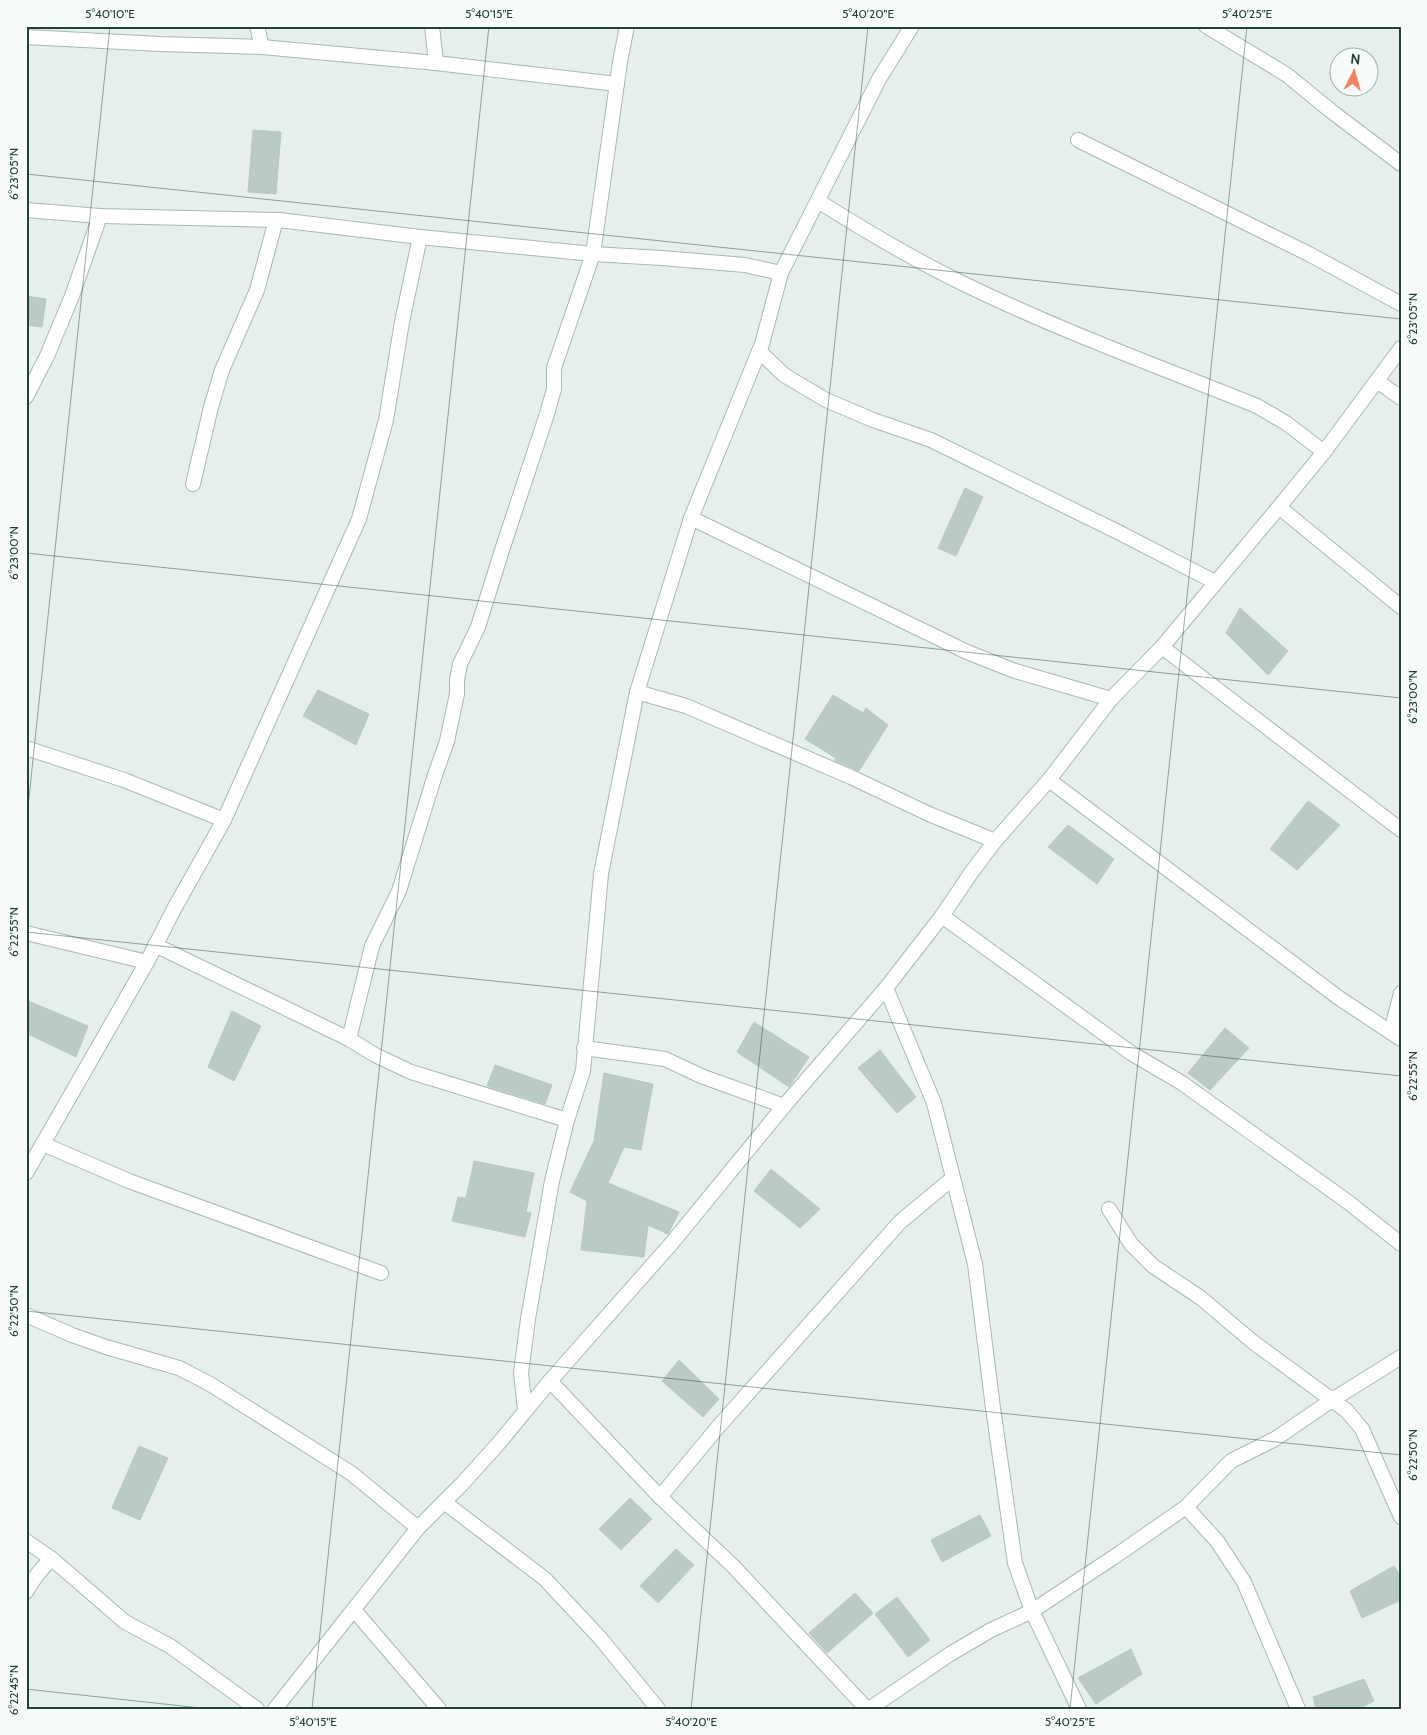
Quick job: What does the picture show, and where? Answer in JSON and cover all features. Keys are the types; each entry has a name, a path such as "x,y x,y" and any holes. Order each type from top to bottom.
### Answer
{"street":[{"path":"257,26 262,47"},
{"path":"432,26 436,62"},
{"path":"349,1039 372,946 398,891 447,741 457,694 460,664 478,627 548,414 554,389 554,368 594,254 617,84 627,26"},
{"path":"526,1410 521,1373 528,1318 552,1181 566,1120 583,1072 601,874 637,692 691,518 759,352 781,273 879,79 912,26"},
{"path":"1206,26 1287,75 1401,164"},
{"path":"26,37 262,47 436,62 617,84"},
{"path":"1078,140 1309,254 1401,304"},
{"path":"818,201 876,237 960,282 1053,324 1256,406 1286,424 1324,452"},
{"path":"26,210 100,216 276,220 420,237 594,254 744,265 781,273"},
{"path":"26,397 47,356 72,296 100,216"},
{"path":"193,484 216,389 222,370 257,290 276,220"},
{"path":"26,1173 147,962 224,820 359,519 386,420 402,322 420,237"},
{"path":"274,1709 418,1528 499,1443 886,988 942,916 995,840 1049,780 1112,699 1162,648 1279,507 1324,452 1401,348"},
{"path":"759,352 784,375 826,400 873,420 930,440 1215,582"},
{"path":"1377,381 1401,398"},
{"path":"1279,507 1401,607"},
{"path":"691,518 967,652 1015,671 1112,699"},
{"path":"1162,648 1401,830"},
{"path":"637,692 686,706 851,776 929,814 995,840"},
{"path":"26,748 124,780 224,820"},
{"path":"1049,780 1339,998 1396,1036 1401,993"},
{"path":"942,916 1131,1052 1182,1083 1348,1202 1401,1244"},
{"path":"26,934 147,962"},
{"path":"155,945 349,1039 375,1055 411,1072 566,1120"},
{"path":"886,988 934,1103 975,1264 1015,1563 1032,1611 1079,1709"},
{"path":"584,1048 665,1060 701,1076 784,1106"},
{"path":"43,1144 128,1181 380,1272"},
{"path":"660,1497 718,1428 900,1222 953,1178"},
{"path":"1109,1209 1131,1244 1152,1266 1201,1298 1253,1342 1347,1411 1362,1429 1401,1517"},
{"path":"26,1315 106,1347 179,1368 210,1384 351,1473 418,1528"},
{"path":"550,1381 660,1497 733,1566 868,1709 950,1654 991,1630 1032,1611 1186,1508 1231,1461 1275,1439 1332,1400 1401,1357"},
{"path":"444,1502 545,1579 601,1639 658,1709"},
{"path":"1186,1508 1217,1541 1244,1582 1298,1709"},
{"path":"26,1541 52,1560 125,1622 170,1646 257,1709"},
{"path":"26,1592 32,1580 52,1560"},
{"path":"354,1610 439,1709"}],"building":[{"path":"253,130 281,132 276,194 248,192"},
{"path":"26,296 46,299 42,327 26,325"},
{"path":"965,488 983,497 956,556 938,548"},
{"path":"1240,608 1288,651 1268,675 1226,633"},
{"path":"318,690 369,714 356,745 303,716"},
{"path":"833,695 863,713 866,708 888,725 859,771 836,761 836,758 805,739"},
{"path":"1308,801 1340,825 1297,870 1270,849"},
{"path":"1068,825 1114,859 1097,884 1048,847"},
{"path":"26,1000 88,1026 76,1057 26,1033"},
{"path":"232,1011 261,1026 234,1081 208,1067"},
{"path":"754,1022 809,1057 789,1087 737,1052"},
{"path":"1225,1028 1249,1048 1210,1090 1188,1073"},
{"path":"880,1050 916,1097 897,1113 858,1068"},
{"path":"495,1065 552,1085 545,1104 487,1086"},
{"path":"604,1073 653,1084 641,1150 624,1147 608,1183 679,1212 668,1234 648,1225 644,1257 581,1250 587,1201 570,1192 594,1141"},
{"path":"474,1161 534,1173 526,1212 531,1213 525,1237 452,1221 458,1197 466,1198"},
{"path":"771,1169 820,1209 800,1228 754,1191"},
{"path":"679,1360 719,1399 703,1417 662,1381"},
{"path":"139,1446 168,1458 140,1520 112,1508"},
{"path":"630,1498 652,1519 621,1550 599,1529"},
{"path":"980,1515 991,1536 942,1562 931,1540"},
{"path":"676,1549 694,1565 658,1603 640,1586"},
{"path":"1394,1566 1401,1577 1401,1600 1362,1618 1350,1591"},
{"path":"855,1593 873,1613 827,1653 809,1633"},
{"path":"897,1597 930,1640 908,1657 875,1614"},
{"path":"1131,1649 1142,1674 1096,1704 1078,1678"},
{"path":"1364,1679 1374,1701 1358,1709 1316,1709 1313,1697"}]}
